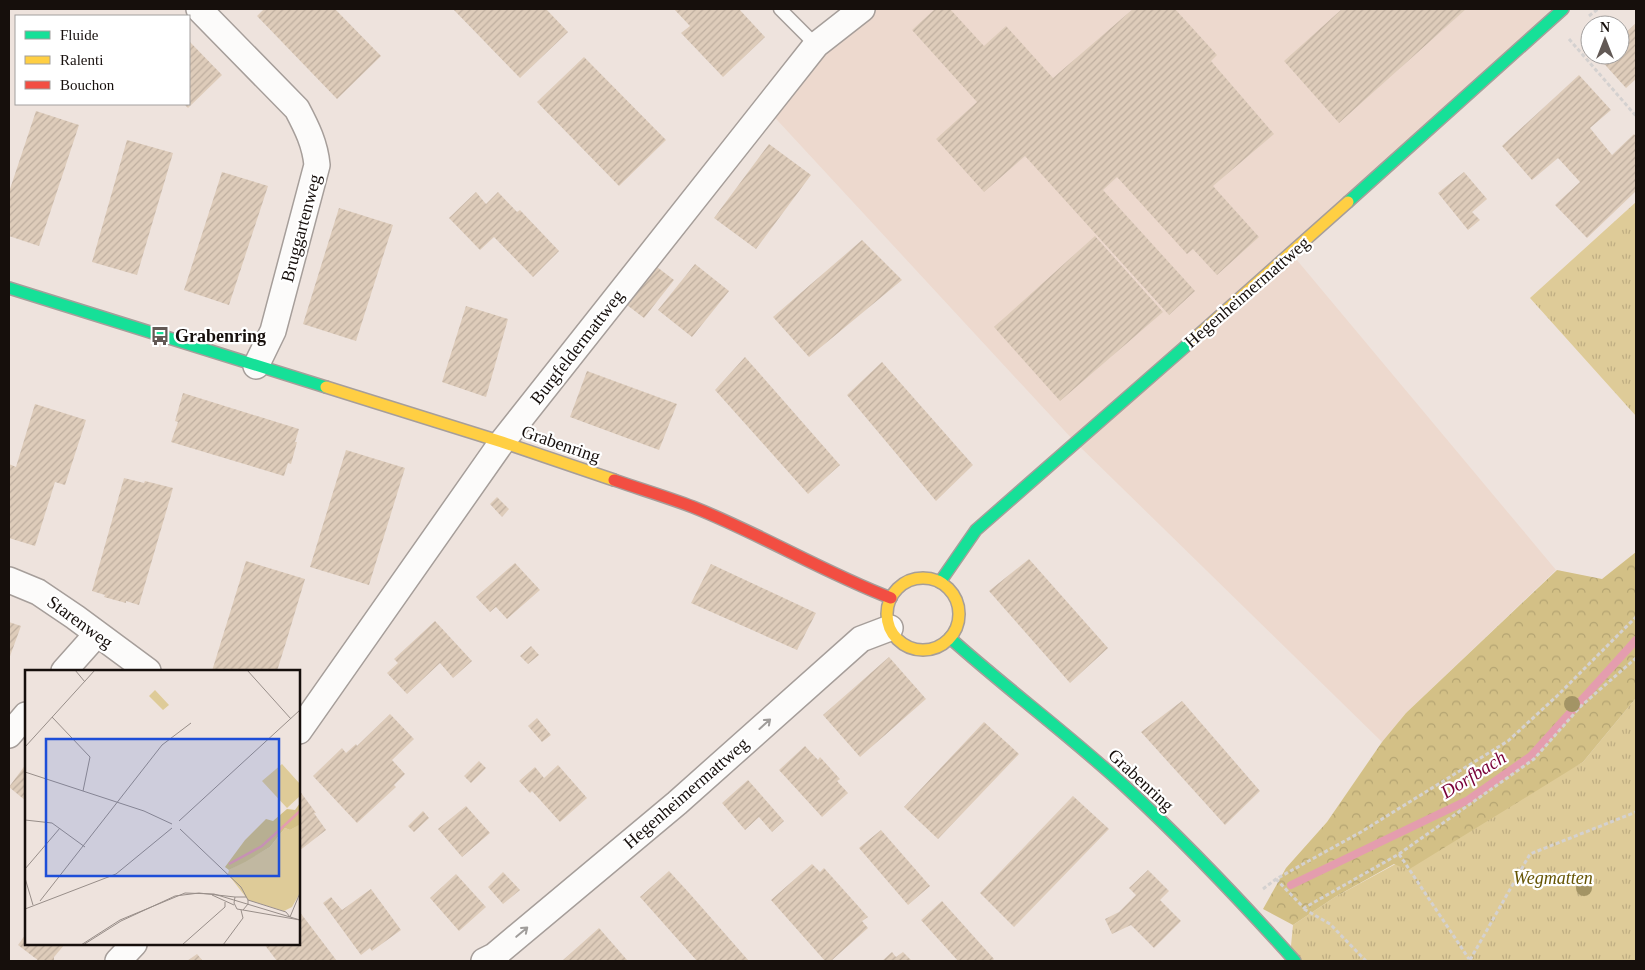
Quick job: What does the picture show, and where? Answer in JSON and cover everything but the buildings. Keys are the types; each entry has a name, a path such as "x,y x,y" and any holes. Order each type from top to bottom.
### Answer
{"main road":[{"name":"Hegenheimermattweg","path":"940,582 976,530 1563,9"},
{"name":"Grabenring","path":"9,288 502,442 693,507 854,584 891,598"},
{"path":"921,578 940,582 955,597 958,608 957,624 950,638 933,648 922,650 903,644 890,628 888,613 891,598 896,590 912,580 921,578"},
{"name":"Grabenring","path":"950,638 1043,715 1129,790 1243,904 1295,961"}],"street":[{"name":"Bruggartenweg","path":"199,9 297,109 308,129 318,165 273,331 256,366"},
{"name":"Burgfeldermattweg","path":"300,730 502,442 816,45 862,9"},
{"name":"Starenweg","path":"9,580 38,592 147,670"},
{"name":"Hegenheimermattweg","path":"484,961 494,956 677,802 861,639 890,628"},
{"path":"65,670 97,634"},
{"path":"9,736 25,716"},
{"path":"118,961 133,945"}],"lane":[{"path":"780,9 816,45"}],"path":[{"path":"1552,20 1636,116"},
{"path":"1366,961 1330,924 1304,908 1276,879 1361,832 1508,741 1558,695 1636,617"},
{"path":"1304,908 1399,854 1534,759 1581,706 1636,658"},
{"path":"1399,854 1470,961 1530,854 1636,812"}],"shaded area":[{"path":"862,9 1563,9 1291,253 1556,570 1406,713 1382,742 1075,442 766,108"}],"green space":[{"path":"1636,202 1636,416 1530,298"},
{"path":"1636,552 1636,698 1583,762 1408,870 1394,864 1335,897 1293,925 1263,909 1286,868 1327,822 1382,742 1406,713 1557,570 1602,579"},
{"name":"Wegmatten","path":"1636,698 1636,961 1295,961 1290,956 1293,925 1335,897 1583,762"}],"waterway":[{"name":"Dorfbach","path":"1291,885 1468,800 1531,756 1636,640"}],"traffic: fast":[{"path":"1348,202 1563,9"},
{"path":"9,288 326,387"},
{"path":"940,582 976,530 1195,338"},
{"path":"950,638 1129,790 1214,874 1295,961"}],"traffic: slow":[{"path":"1195,338 1348,202"},
{"path":"326,387 502,442 614,480"},
{"path":"923,578 943,584 953,594 959,614 953,634 943,644 923,650 903,644 893,634 887,614 893,594 903,584 923,578"}],"traffic: jam":[{"path":"614,480 683,503 743,529 841,577 891,598"}],"place":[{"name":"Grabenring","path":"160,336"}]}
